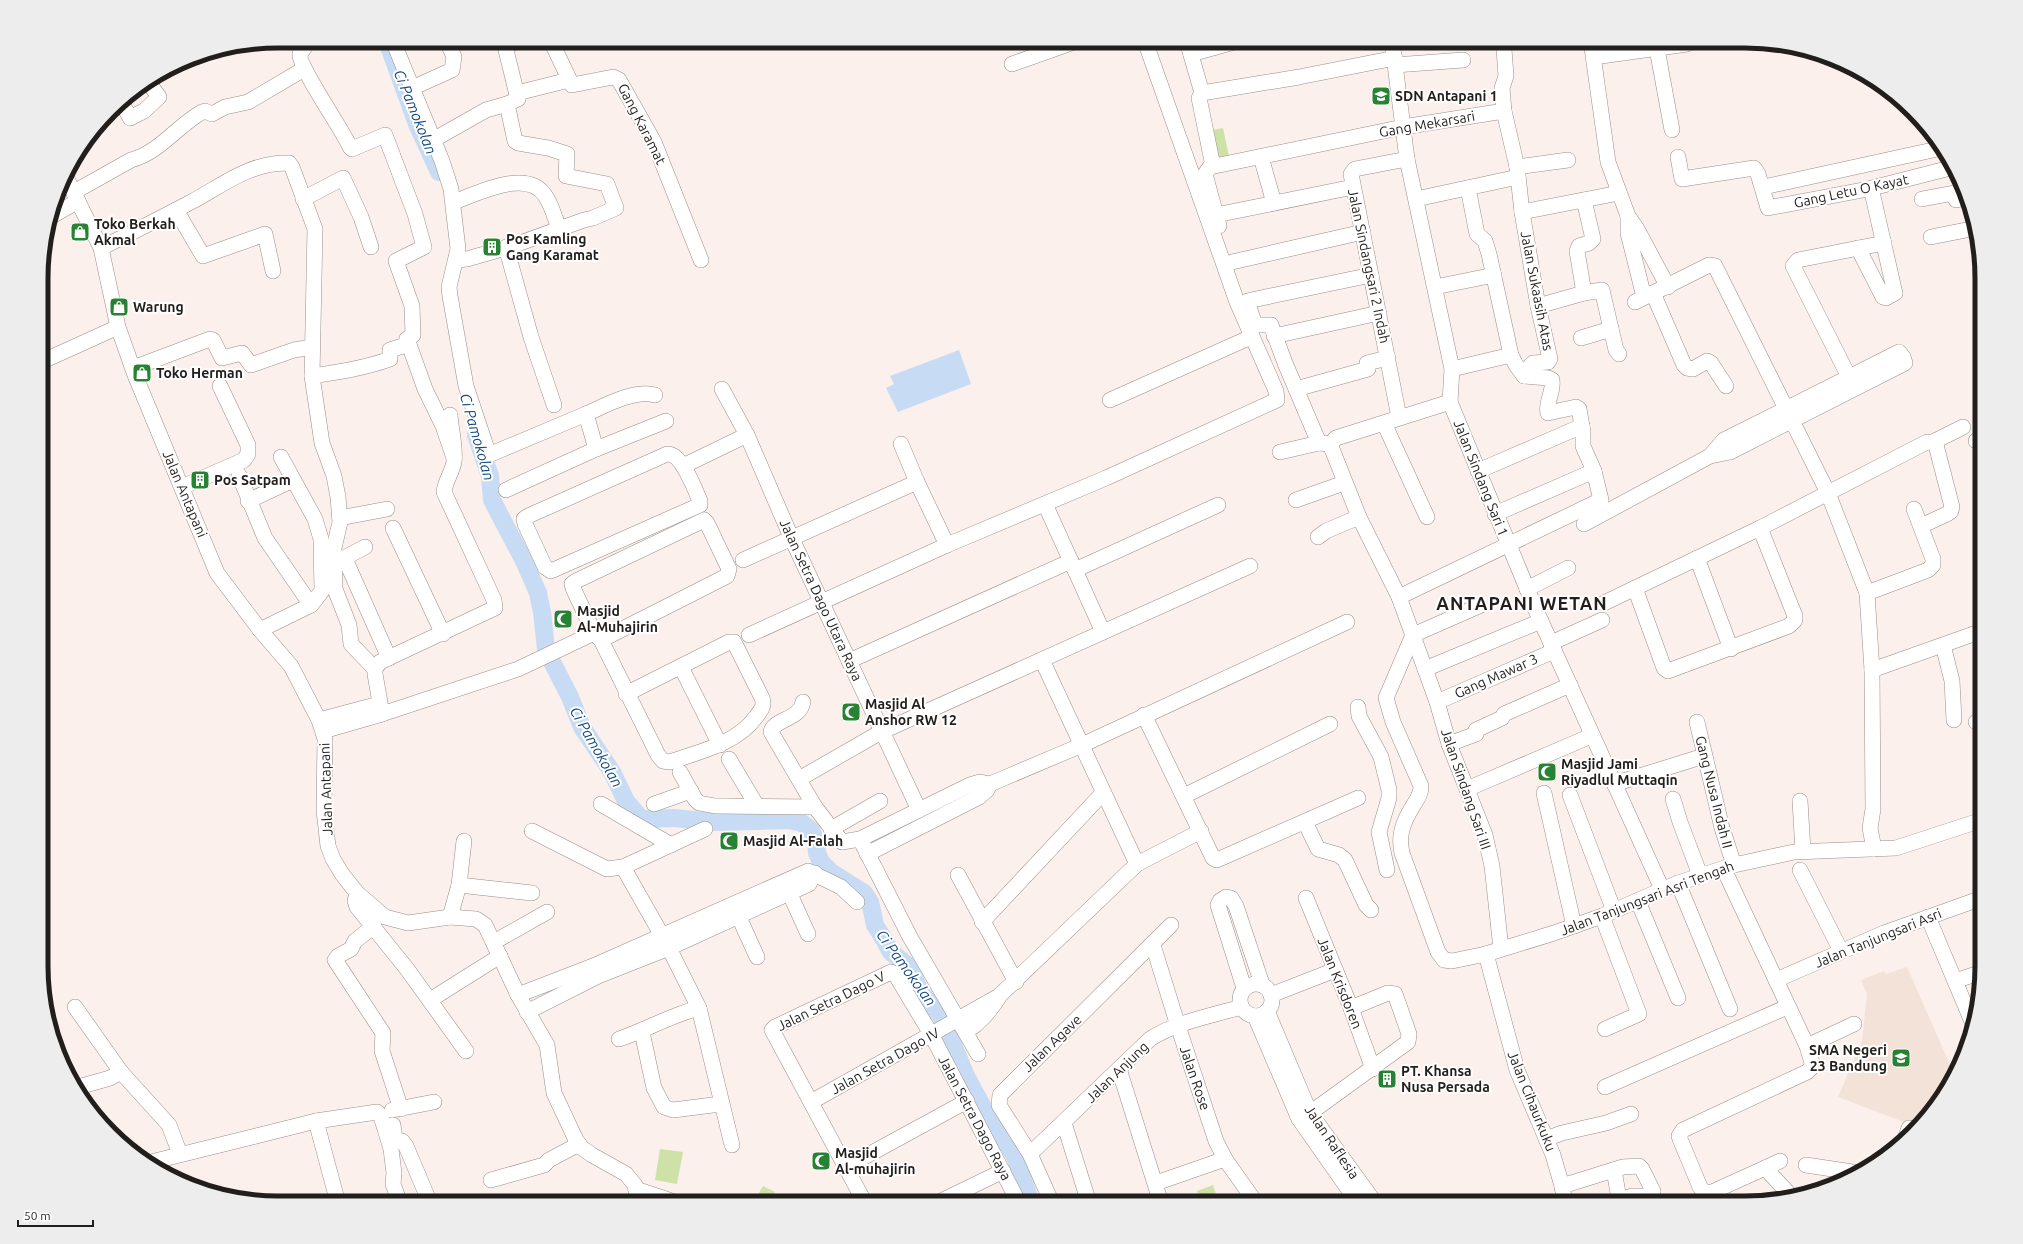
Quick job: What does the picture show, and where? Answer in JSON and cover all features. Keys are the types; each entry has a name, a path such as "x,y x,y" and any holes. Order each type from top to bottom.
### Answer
{"street":[{"path":"305,48 300,57 304,69 344,133 351,148 385,135 400,172 424,247 396,261 412,306 413,335 407,339 425,390 442,426 454,458"},
{"path":"396,48 448,176 454,202 458,249 457,260 450,287 456,362 488,452 491,454 631,396 644,393 655,395"},
{"path":"412,88 452,70 454,57 450,48"},
{"path":"457,260 467,259 506,247 584,220 594,218 616,208 607,184 566,176 567,154 562,151 518,143 515,141 506,48"},
{"path":"433,140 486,110 512,98 569,80 554,48"},
{"path":"1012,64 1057,48"},
{"path":"749,635 947,545 1106,478 1275,401 1278,397 1251,337 1147,48"},
{"path":"1189,48 1202,93 1199,98 1213,166 1207,169 1205,174 1216,215 1255,325 1271,325 1274,336 1379,314"},
{"name":"Jalan Sindang Sari 1","path":"1393,48 1407,158 1452,369 1450,402 1527,589 1591,736 1662,889"},
{"name":"Jalan Sukaasih Atas","path":"1505,48 1506,76 1502,88 1504,111 1518,172 1522,212 1538,306 1550,359 1548,362 1533,363 1525,372 1524,376"},
{"path":"1592,48 1608,162 1628,216 1638,229 1668,286"},
{"path":"1594,57 1663,48"},
{"path":"1657,49 1672,130"},
{"path":"1202,93 1395,62 1463,60"},
{"path":"58,211 76,196 131,160 139,158 171,137 179,128 198,114 205,111 212,114 225,107 248,102 304,69"},
{"name":"Gang Karamat","path":"569,80 574,86 613,77 618,78 654,142 701,260"},
{"path":"124,107 131,119 138,115 158,98 158,95 151,86"},
{"name":"Gang Mekarsari","path":"1213,166 1349,140 1403,127 1504,111"},
{"path":"1678,157 1682,179 1754,168 1765,187 1936,149"},
{"path":"1261,157 1274,203"},
{"name":"Jalan Sindangsari 2 Indah","path":"1399,417 1351,174 1355,169 1407,158"},
{"path":"1416,199 1468,188 1518,172 1568,160"},
{"path":"101,248 176,210 247,170 268,164 290,164 315,228 312,376 322,443 337,484 340,518 334,548 335,589 349,625 351,644 375,670 381,709"},
{"name":"Gang Letu O Kayat","path":"1765,187 1768,208 1868,189 1947,169"},
{"path":"303,199 343,178 361,217 371,247"},
{"name":"Jalan Antapani","path":"69,182 101,248 118,326 133,368 217,573 260,630 296,674 321,725 325,739 324,810 330,853 342,874 357,893 385,917 408,923 450,917 476,919 485,925 518,995 547,1045 554,1093 579,1144 592,1155 626,1174 637,1196"},
{"path":"454,202 508,183 529,183 546,196 560,228"},
{"path":"1216,215 1354,187"},
{"path":"1399,597 1601,500 1594,471 1582,446 1583,432 1580,409 1576,407 1548,413 1547,408 1552,393 1552,380 1548,378 1524,376 1516,365 1511,354 1494,275 1485,241 1477,234 1468,188"},
{"path":"1858,248 1880,292 1886,298 1895,293 1872,192"},
{"path":"1522,212 1620,193"},
{"path":"1922,198 1954,193 1956,200 1961,199"},
{"path":"1584,200 1593,239 1589,243 1579,246 1577,251 1584,293"},
{"path":"176,210 203,256 266,234 273,271"},
{"path":"1628,216 1628,233 1644,297 1684,365 1687,368 1693,369 1707,362 1711,363 1726,386"},
{"path":"1931,238 1970,229"},
{"path":"1232,262 1363,232"},
{"path":"1584,524 1710,456 1730,452 1788,414 1852,383 1793,266 1798,260 1884,243"},
{"path":"506,247 531,337 554,405"},
{"path":"1644,297 1709,265 1715,266 1828,493 1867,593 1872,670 1873,809 1870,828 1874,846"},
{"path":"1247,300 1371,275"},
{"path":"1435,287 1494,275"},
{"path":"1538,306 1584,293 1602,290 1611,329 1619,354"},
{"path":"48,359 118,326"},
{"path":"1581,338 1611,329"},
{"name":"Jalan Sindang Sari III","path":"1274,336 1296,389 1344,482 1359,517 1399,597 1426,669 1449,744 1488,848 1501,949"},
{"path":"1110,400 1251,337"},
{"path":"133,368 210,339 213,340 222,358 242,353 251,365 294,350 312,347"},
{"path":"312,376 378,364 390,359 390,350 409,344"},
{"path":"1452,369 1511,354"},
{"path":"1296,389 1368,369 1367,363 1388,358"},
{"path":"182,487 244,460 248,454 248,445 220,386"},
{"name":"Jalan Setra Dago Utara Raya","path":"722,389 747,435 791,537 881,732 919,810"},
{"path":"1280,452 1325,444 1336,438 1450,402"},
{"path":"586,414 596,449"},
{"path":"375,670 380,662 443,634 495,608 494,600 444,492 445,484 450,476 454,458 450,415"},
{"path":"506,490 596,449 666,421"},
{"path":"1384,423 1428,517"},
{"path":"1478,472 1582,426"},
{"path":"1604,602 1760,528 1927,442 1933,442 1963,426"},
{"path":"683,466 747,435"},
{"path":"1921,526 1948,514 1951,512 1952,507 1936,446 1933,442"},
{"path":"901,444 947,545"},
{"path":"667,454 673,455 680,460 683,466 700,501 700,505 551,571 545,567 525,524 524,519 528,516 667,454"},
{"path":"260,630 311,605 322,591 321,538 315,519 281,457"},
{"path":"1495,514 1594,471"},
{"path":"239,475 248,501 265,538 311,605"},
{"path":"248,501 293,480"},
{"path":"742,560 917,482"},
{"path":"1296,500 1344,482"},
{"path":"1045,504 1103,632"},
{"path":"849,661 1218,505"},
{"path":"340,518 387,509"},
{"path":"1867,593 1931,567 1933,559 1914,509"},
{"path":"1318,537 1326,531 1359,517"},
{"path":"321,725 518,669 557,649 598,636 727,576 729,569 707,523 704,520 576,581 572,584 573,588 598,636 626,694 658,755 663,761 670,762 720,745 748,728 764,704 734,642 729,642 626,694"},
{"path":"393,528 443,634"},
{"path":"1635,588 1664,668 1668,671 1731,649 1789,626 1795,620 1794,611 1760,528"},
{"path":"365,547 346,557 346,561 389,658"},
{"path":"1697,558 1731,649"},
{"path":"799,779 881,732 1250,566"},
{"path":"1527,589 1568,568"},
{"path":"1387,805 1413,805 1420,796 1421,786 1393,722 1386,698 1413,635 1479,606"},
{"name":"Gang Mawar 3","path":"1437,702 1553,647 1602,620"},
{"path":"1426,669 1541,621"},
{"path":"803,702 799,710 774,726 771,732 815,807 842,842 860,839 970,785 980,782 990,784 1082,744 1347,622"},
{"path":"1872,670 1975,634"},
{"path":"1943,645 1952,681 1954,720"},
{"path":"1042,660 1137,864"},
{"path":"681,667 720,745"},
{"path":"1449,744 1476,734 1476,730 1502,718 1504,714 1570,685"},
{"path":"1358,707 1359,716 1377,748 1384,767 1389,790 1387,805 1379,832 1387,870"},
{"path":"1144,715 1213,858 1217,860 1358,798"},
{"name":"Gang Nusa Indah II","path":"1697,722 1731,868 1787,1007 1806,1046 1813,1066 1811,1070 1683,1130 1679,1136 1700,1187 1705,1193 1712,1192 1765,1168"},
{"path":"1184,796 1330,724"},
{"path":"1467,789 1591,736"},
{"path":"1614,784 1704,756"},
{"path":"729,759 757,806"},
{"path":"680,772 697,801 714,806 815,807"},
{"path":"867,854 979,797 987,790 990,784"},
{"path":"654,804 691,792"},
{"path":"982,922 1103,793"},
{"path":"1544,793 1574,926"},
{"path":"1570,795 1639,1014 1605,1029"},
{"path":"1673,799 1700,875"},
{"path":"831,829 880,801"},
{"path":"1800,801 1803,851"},
{"path":"601,804 671,845"},
{"name":"Jalan Tanjungsari Asri Tengah","path":"1413,805 1402,826 1400,836 1401,849 1438,952 1444,960 1452,961 1486,954 1574,926 1608,914 1662,889 1700,875 1803,851 1874,846 1896,848 1975,822"},
{"path":"1305,822 1318,849 1342,857 1345,860 1366,905 1371,910"},
{"path":"532,831 603,869 623,867 705,829"},
{"name":"Jalan Setra Dago IV","path":"811,1102 934,1032 959,1025 1016,982 1137,864 1201,831"},
{"path":"860,839 910,937 959,1025 978,1054"},
{"path":"450,917 460,885 464,841"},
{"path":"623,867 665,941 699,1008 732,1145"},
{"path":"1800,870 1841,951"},
{"path":"527,1012 565,993 596,971 665,941 808,871 815,873 840,887 858,902"},
{"path":"665,941 738,915 809,884 815,873"},
{"path":"958,875 982,922 1016,982"},
{"path":"1678,883 1730,1009"},
{"path":"460,885 532,893"},
{"path":"789,892 808,934"},
{"path":"357,893 355,904 374,926 430,1000 466,1051"},
{"path":"1244,988 1218,905 1220,901 1226,897 1231,898 1236,906 1267,990 1272,1003 1261,1013 1249,1015 1241,1007 1239,1001 1240,994 1249,984 1267,990 1335,970"},
{"name":"Jalan Krisdoren","path":"1306,898 1352,1008 1373,1069"},
{"name":"Jalan Tanjungsari Asri","path":"1776,980 1841,951 1975,900"},
{"path":"1638,901 1678,998"},
{"path":"494,942 547,912"},
{"path":"738,915 757,957"},
{"path":"1928,917 1970,1016"},
{"name":"Jalan Agave","path":"1049,1196 1030,1154 1000,1105 1000,1095 1153,945 1171,925"},
{"path":"374,926 355,941 351,949 338,956 335,960 383,1032 382,1051 394,1173 393,1187 397,1196"},
{"name":"Jalan Rose","path":"1153,945 1216,1141 1225,1159 1251,1196"},
{"name":"Jalan Cihaurkuku","path":"1486,954 1517,1070 1546,1139 1562,1186 1564,1196"},
{"path":"430,1000 500,956"},
{"path":"518,995 558,978 596,971"},
{"name":"Jalan Setra Dago V","path":"811,1102 772,1030 775,1027 891,972"},
{"name":"Jalan Setra Dago Raya","path":"891,972 895,974 934,1032 1016,1196"},
{"path":"1955,981 1975,974"},
{"path":"558,978 565,993"},
{"path":"1305,1116 1373,1069 1408,1042 1408,1034 1395,994 1388,993 1352,1008"},
{"path":"75,1007 121,1072 169,1125 180,1154"},
{"name":"Jalan Anjung","path":"1030,1154 1150,1039 1160,1033 1178,1026 1241,1007"},
{"path":"1605,1088 1787,1007"},
{"path":"619,1039 642,1032 688,1010 699,1008"},
{"name":"Jalan Raflesia","path":"1261,1013 1305,1116 1354,1196"},
{"path":"1806,1046 1854,1024"},
{"path":"642,1032 654,1088 664,1107 673,1110 722,1104"},
{"path":"1119,1069 1159,1196"},
{"path":"82,1086 110,1078 121,1072"},
{"path":"846,1167 967,1101"},
{"path":"156,1161 316,1121 388,1112 434,1102"},
{"path":"811,1102 861,1196"},
{"path":"388,1112 396,1142 402,1141 406,1146 427,1196"},
{"path":"1546,1139 1562,1133 1606,1123 1631,1114"},
{"name":"Jalan Raflesia","path":"1305,1116 1369,1196"},
{"path":"316,1121 334,1196"},
{"path":"1064,1123 1087,1196"},
{"path":"491,1180 544,1165 549,1160 579,1144"},
{"path":"1156,1183 1225,1159"},
{"path":"1780,1161 1765,1168 1788,1192"},
{"path":"1806,1165 1848,1171"},
{"path":"1562,1186 1623,1167 1639,1166 1653,1191 1654,1196"},
{"path":"1614,1170 1618,1196"},
{"path":"951,1196 1003,1171"}],"shaded area":[{"name":"SMA Negeri 23 Bandung","path":"1907,967 1951,1068 1928,1106 1912,1125 1838,1097 1862,1041 1867,994 1861,980 1884,971 1886,974"}],"green space":[{"path":"1223,128 1230,161 1214,164 1208,131"},
{"path":"660,1149 683,1152 677,1184 655,1180"},
{"path":"1213,1185 1217,1196 1199,1196 1197,1191"},
{"path":"763,1186 775,1192 773,1196 757,1196"}],"water":[{"path":"959,350 971,384 898,412 886,388 894,384 890,376"}],"waterway":[{"name":"Ci Pamokolan","path":"389,48 417,124 439,172"},
{"name":"Ci Pamokolan","path":"476,435 490,476 492,500 524,561 538,593 542,612 546,649 570,697 582,727 612,772 626,801 641,819 674,818 715,822 789,820 802,823 811,830 821,862 831,872 864,893 870,902 875,925 891,952 908,966 921,993 941,1016 966,1076 985,1111 1015,1156 1029,1196"}],"place":[{"name":"SDN Antapani 1","path":"1381,96"},
{"name":"Toko Berkah Akmal","path":"80,232"},
{"name":"Pos Kamling Gang Karamat","path":"492,247"},
{"name":"Warung","path":"119,307"},
{"name":"Toko Herman","path":"142,373"},
{"name":"Pos Satpam","path":"200,480"},
{"name":"Masjid Al-Muhajirin","path":"563,619"},
{"name":"Masjid Al Anshor RW 12","path":"851,712"},
{"name":"Masjid Jami Riyadlul Muttaqin","path":"1547,772"},
{"name":"Masjid Al-Falah","path":"729,841"},
{"name":"SMA Negeri 23 Bandung","path":"1901,1058"},
{"name":"PT. Khansa Nusa Persada","path":"1387,1079"},
{"name":"Masjid Al-muhajirin","path":"821,1161"}],"district":[{"name":"ANTAPANI WETAN","path":"1522,604"}]}
